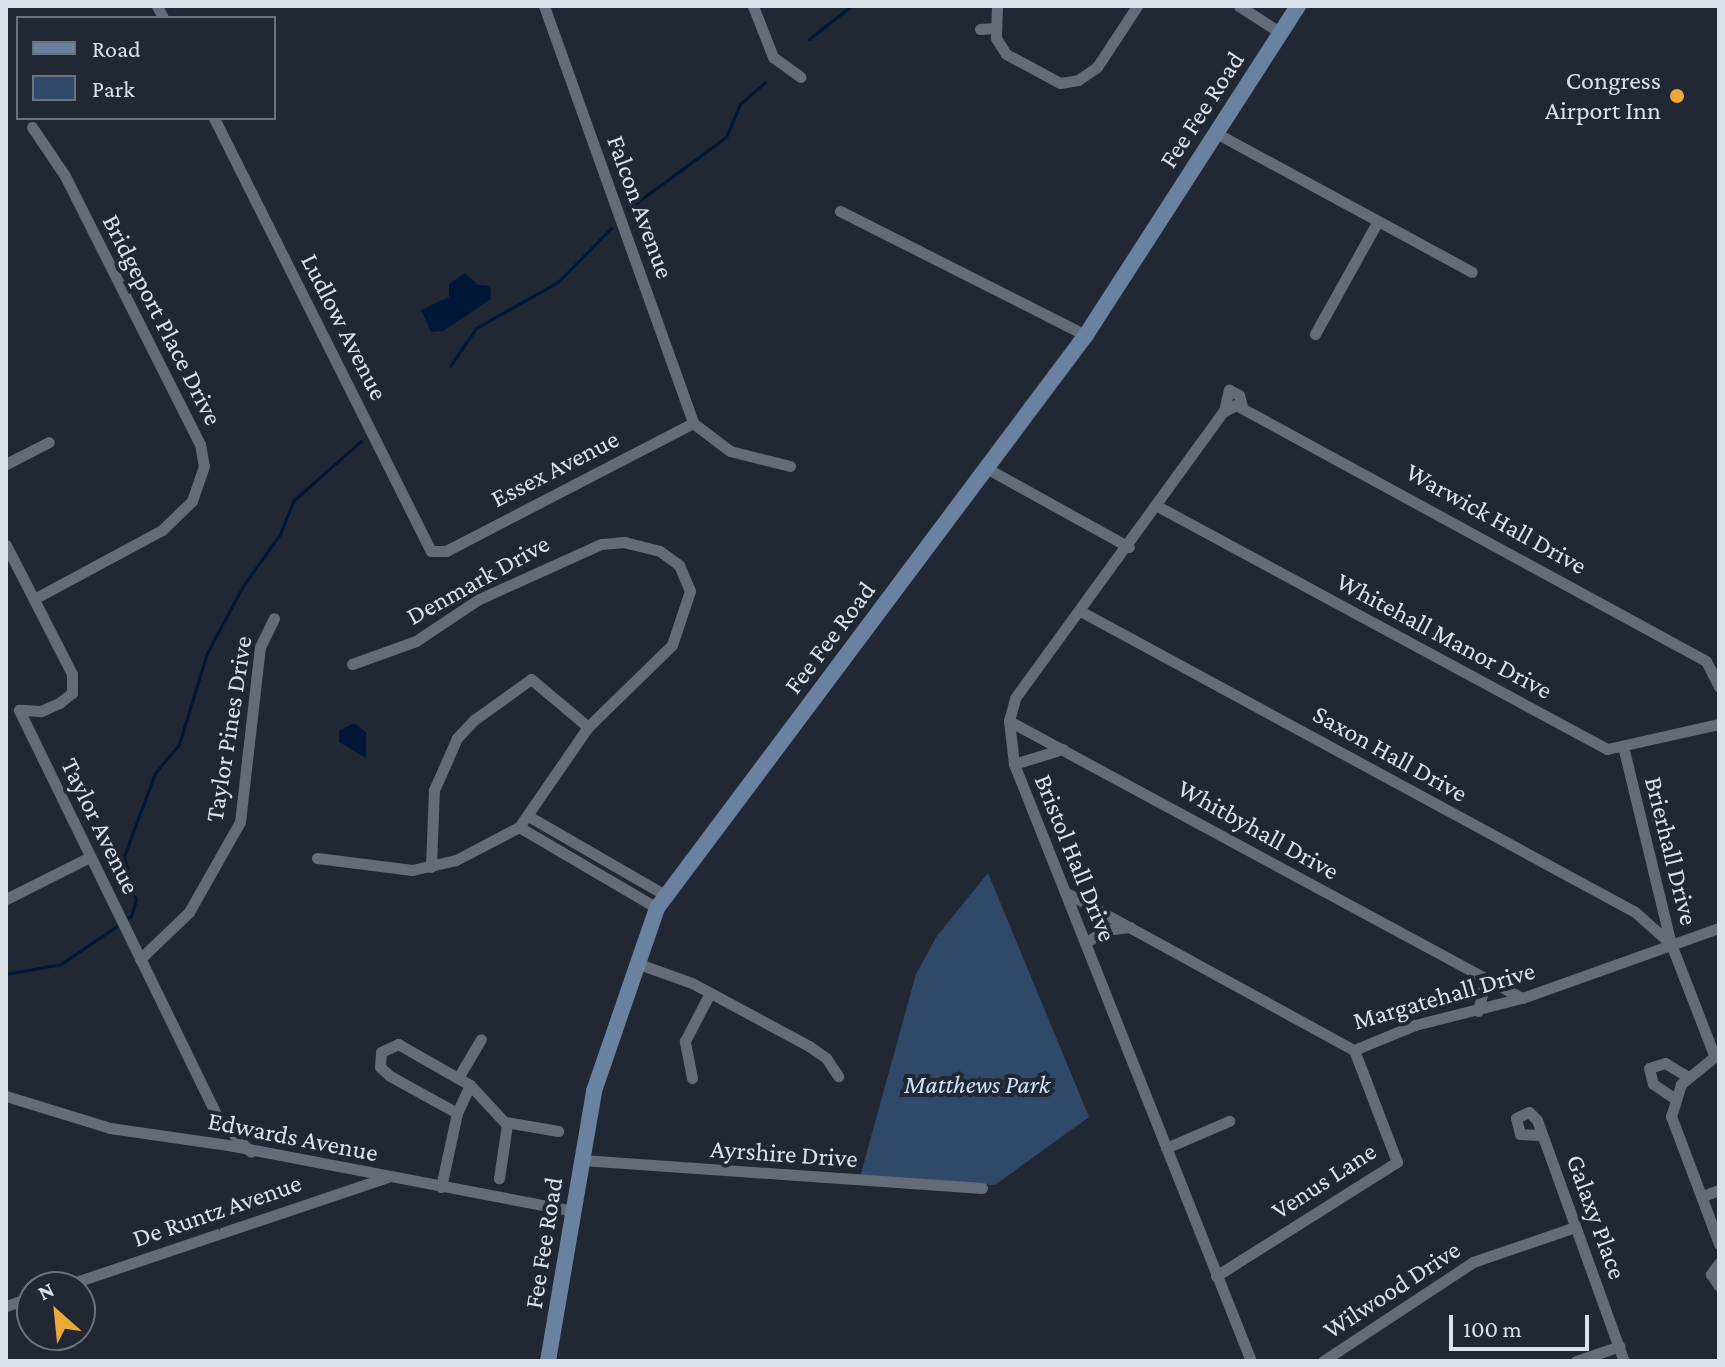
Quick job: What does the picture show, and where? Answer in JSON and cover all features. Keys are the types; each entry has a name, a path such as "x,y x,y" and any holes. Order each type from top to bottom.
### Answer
{"street":[{"name":"Falcon Avenue","path":"544,6 693,423"},
{"path":"753,6 773,57 801,77"},
{"path":"997,6 994,28 1006,54 1050,80 1069,83 1106,56 1137,6"},
{"path":"1239,6 1281,33"},
{"name":"Fee Fee Road","path":"548,1361 600,1069 661,901 1086,335 1298,6"},
{"path":"980,29 994,28"},
{"name":"Ludlow Avenue","path":"215,120 431,551 437,553"},
{"name":"Bridgeport Place Drive","path":"32,127 65,176 200,444 204,466 192,501 162,530 34,599"},
{"path":"1216,133 1472,272"},
{"path":"840,211 1086,335"},
{"path":"1315,334 1378,221"},
{"name":"Warwick Hall Drive","path":"1159,507 1224,411 1229,390 1239,395 1239,406 1706,661 1719,687"},
{"path":"693,423 730,451 790,466"},
{"name":"Essex Avenue","path":"437,553 693,423"},
{"path":"6,464 49,442"},
{"path":"988,469 1129,547"},
{"path":"1009,721 1015,698 1159,507"},
{"name":"Whitehall Manor Drive","path":"1159,507 1598,745 1623,746 1719,724"},
{"name":"Denmark Drive","path":"352,664 416,641 479,599 575,552 625,542 672,558 690,591 679,632 659,662 588,727"},
{"path":"6,545 72,674 72,693 41,711 6,707"},
{"name":"Saxon Hall Drive","path":"1082,612 1635,912 1671,944"},
{"name":"Taylor Pines Drive","path":"140,959 189,912 240,822 260,647 274,618"},
{"path":"317,858 392,868 431,867 456,860 519,827 530,817 588,727 531,679 474,720 457,738 434,790 431,867"},
{"name":"Taylor Avenue","path":"19,710 218,1118 251,1152"},
{"name":"Whitbyhall Drive","path":"1009,721 1522,998"},
{"name":"Bristol Hall Drive","path":"1009,721 1014,764 1251,1361"},
{"name":"Brierhall Drive","path":"1623,746 1671,944 1717,1054"},
{"path":"1014,764 1063,749"},
{"path":"530,817 661,901"},
{"path":"519,827 661,901"},
{"path":"6,899 90,857"},
{"name":"Margatehall Drive","path":"1065,892 1354,1050 1415,1025 1522,998 1719,928"},
{"path":"1085,943 1105,930 1131,927"},
{"path":"636,963 710,993 820,1053 838,1076"},
{"path":"1478,1011 1486,980"},
{"path":"692,1078 685,1041 710,993"},
{"path":"458,1078 481,1039"},
{"path":"457,1113 390,1076 379,1056 386,1045 398,1044 470,1085 505,1122 558,1131"},
{"name":"Venus Lane","path":"1216,1276 1397,1162 1354,1050"},
{"path":"1717,1054 1687,1076 1674,1098 1671,1116 1719,1244"},
{"path":"1674,1098 1653,1084 1649,1068 1665,1063 1687,1076"},
{"path":"441,1187 457,1113 470,1085"},
{"name":"Edwards Avenue","path":"6,1096 110,1128 574,1211"},
{"path":"1166,1148 1229,1121"},
{"path":"499,1178 505,1122"},
{"name":"Galaxy Place","path":"1539,1135 1624,1361"},
{"name":"Ayrshire Drive","path":"582,1160 982,1188"},
{"name":"De Runtz Avenue","path":"96,1275 387,1177"},
{"path":"1703,1196 1719,1190"},
{"name":"Wilwood Drive","path":"1323,1361 1473,1262 1575,1227"},
{"path":"1719,1263 1711,1274 1719,1286"},
{"path":"1576,1361 1620,1346"}],"green space":[{"name":"Matthews Park","path":"988,873 1089,1117 995,1185 860,1177 916,974 937,936"}],"shaded area":[{"path":"465,273 478,285 490,286 491,299 443,331 431,332 421,310 449,297 449,284"},
{"path":"354,723 366,732 366,758 339,742 339,731"}],"waterway":[{"path":"809,39 851,6"},
{"path":"628,209 726,137 740,104 765,82"},
{"path":"450,366 476,328 558,282 611,228"},
{"path":"6,974 61,964 131,916 136,900 124,856 155,773 179,744 207,653 243,586 280,534 294,500 361,441"}],"place":[{"name":"Congress Airport Inn","path":"1677,96"}]}
